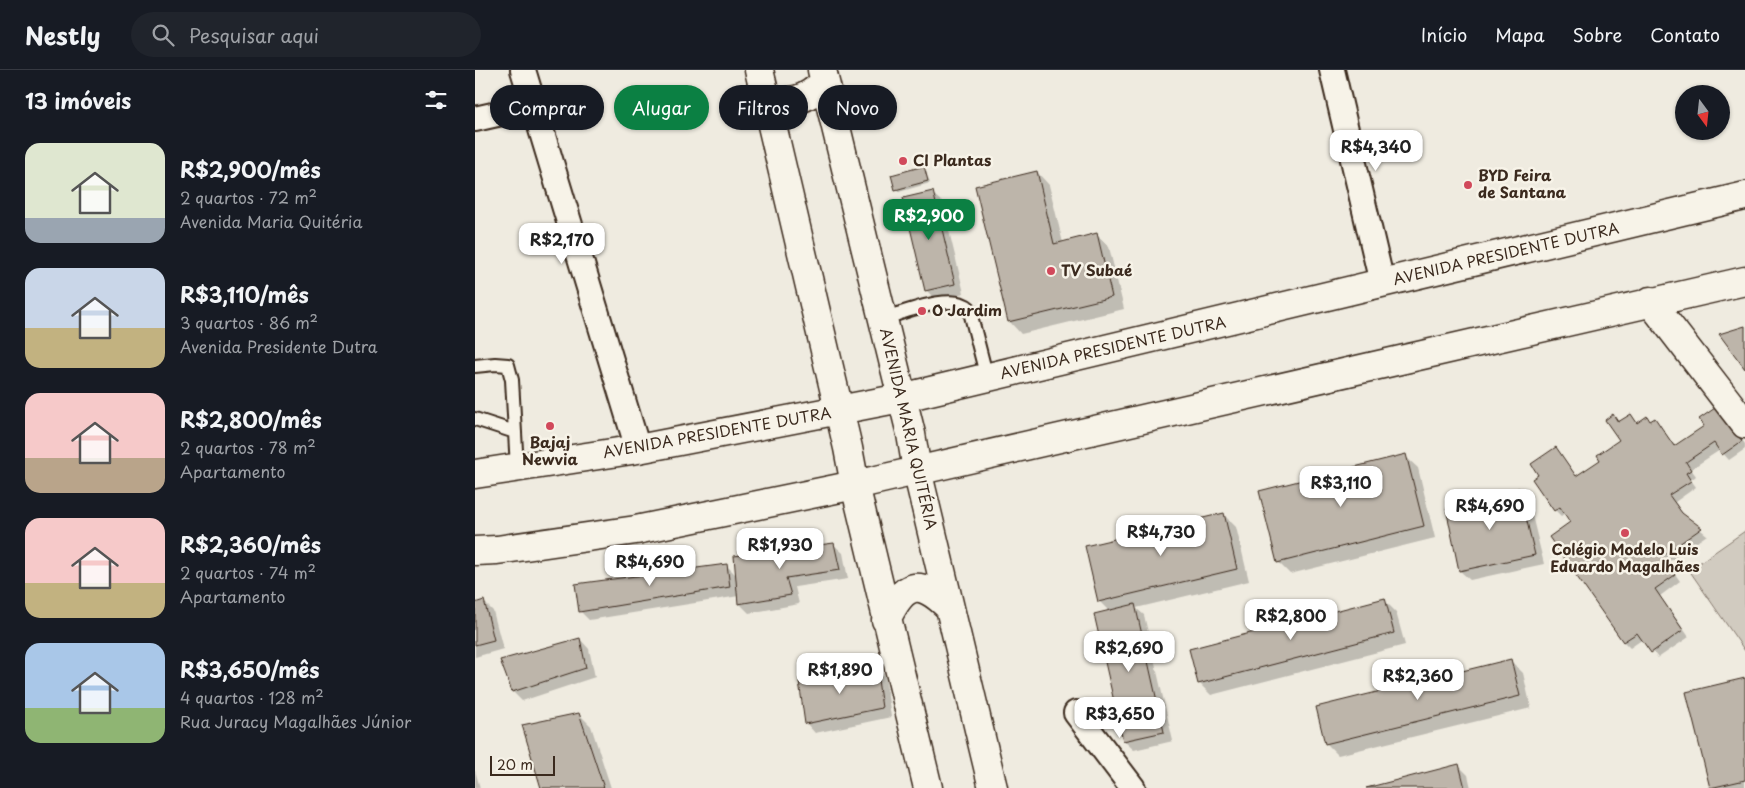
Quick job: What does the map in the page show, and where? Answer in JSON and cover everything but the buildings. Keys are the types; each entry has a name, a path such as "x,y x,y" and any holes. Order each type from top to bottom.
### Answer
{"main road":[{"path":"759,70 763,85"},
{"path":"808,96 823,76"},
{"name":"AVENIDA MARIA QUITÉRIA","path":"823,76 911,434 917,470 993,788"},
{"path":"774,130 886,620 928,788"},
{"name":"AVENIDA PRESIDENTE DUTRA","path":"475,474 638,449 901,398 1745,196"},
{"path":"475,551 497,550 636,530 855,485 1650,301 1745,281"},
{"path":"1650,301 1745,424"},
{"path":"886,620 895,601 911,589 923,588 935,593 949,606"}],"street":[{"path":"523,70 527,85"},
{"path":"1332,70 1383,283"},
{"path":"475,119 490,116"},
{"path":"540,130 638,449"},
{"path":"1076,713 1133,788"}],"lane":[{"path":"882,319 949,301 965,304 969,308 987,378"},
{"path":"475,366 508,365 512,380 517,468"},
{"path":"475,419 515,432"}],"shaded area":[{"path":"1745,531 1745,651 1689,570"}],"place":[{"name":"CI Plantas","path":"903,161"},
{"name":"BYD Feira de Santana","path":"1468,185"},
{"name":"TV Subaé","path":"1051,271"},
{"name":"O Jardim","path":"922,311"},
{"name":"Bajaj Newvia","path":"550,426"},
{"name":"Colégio Modelo Luis Eduardo Magalhães","path":"1625,533"}]}
